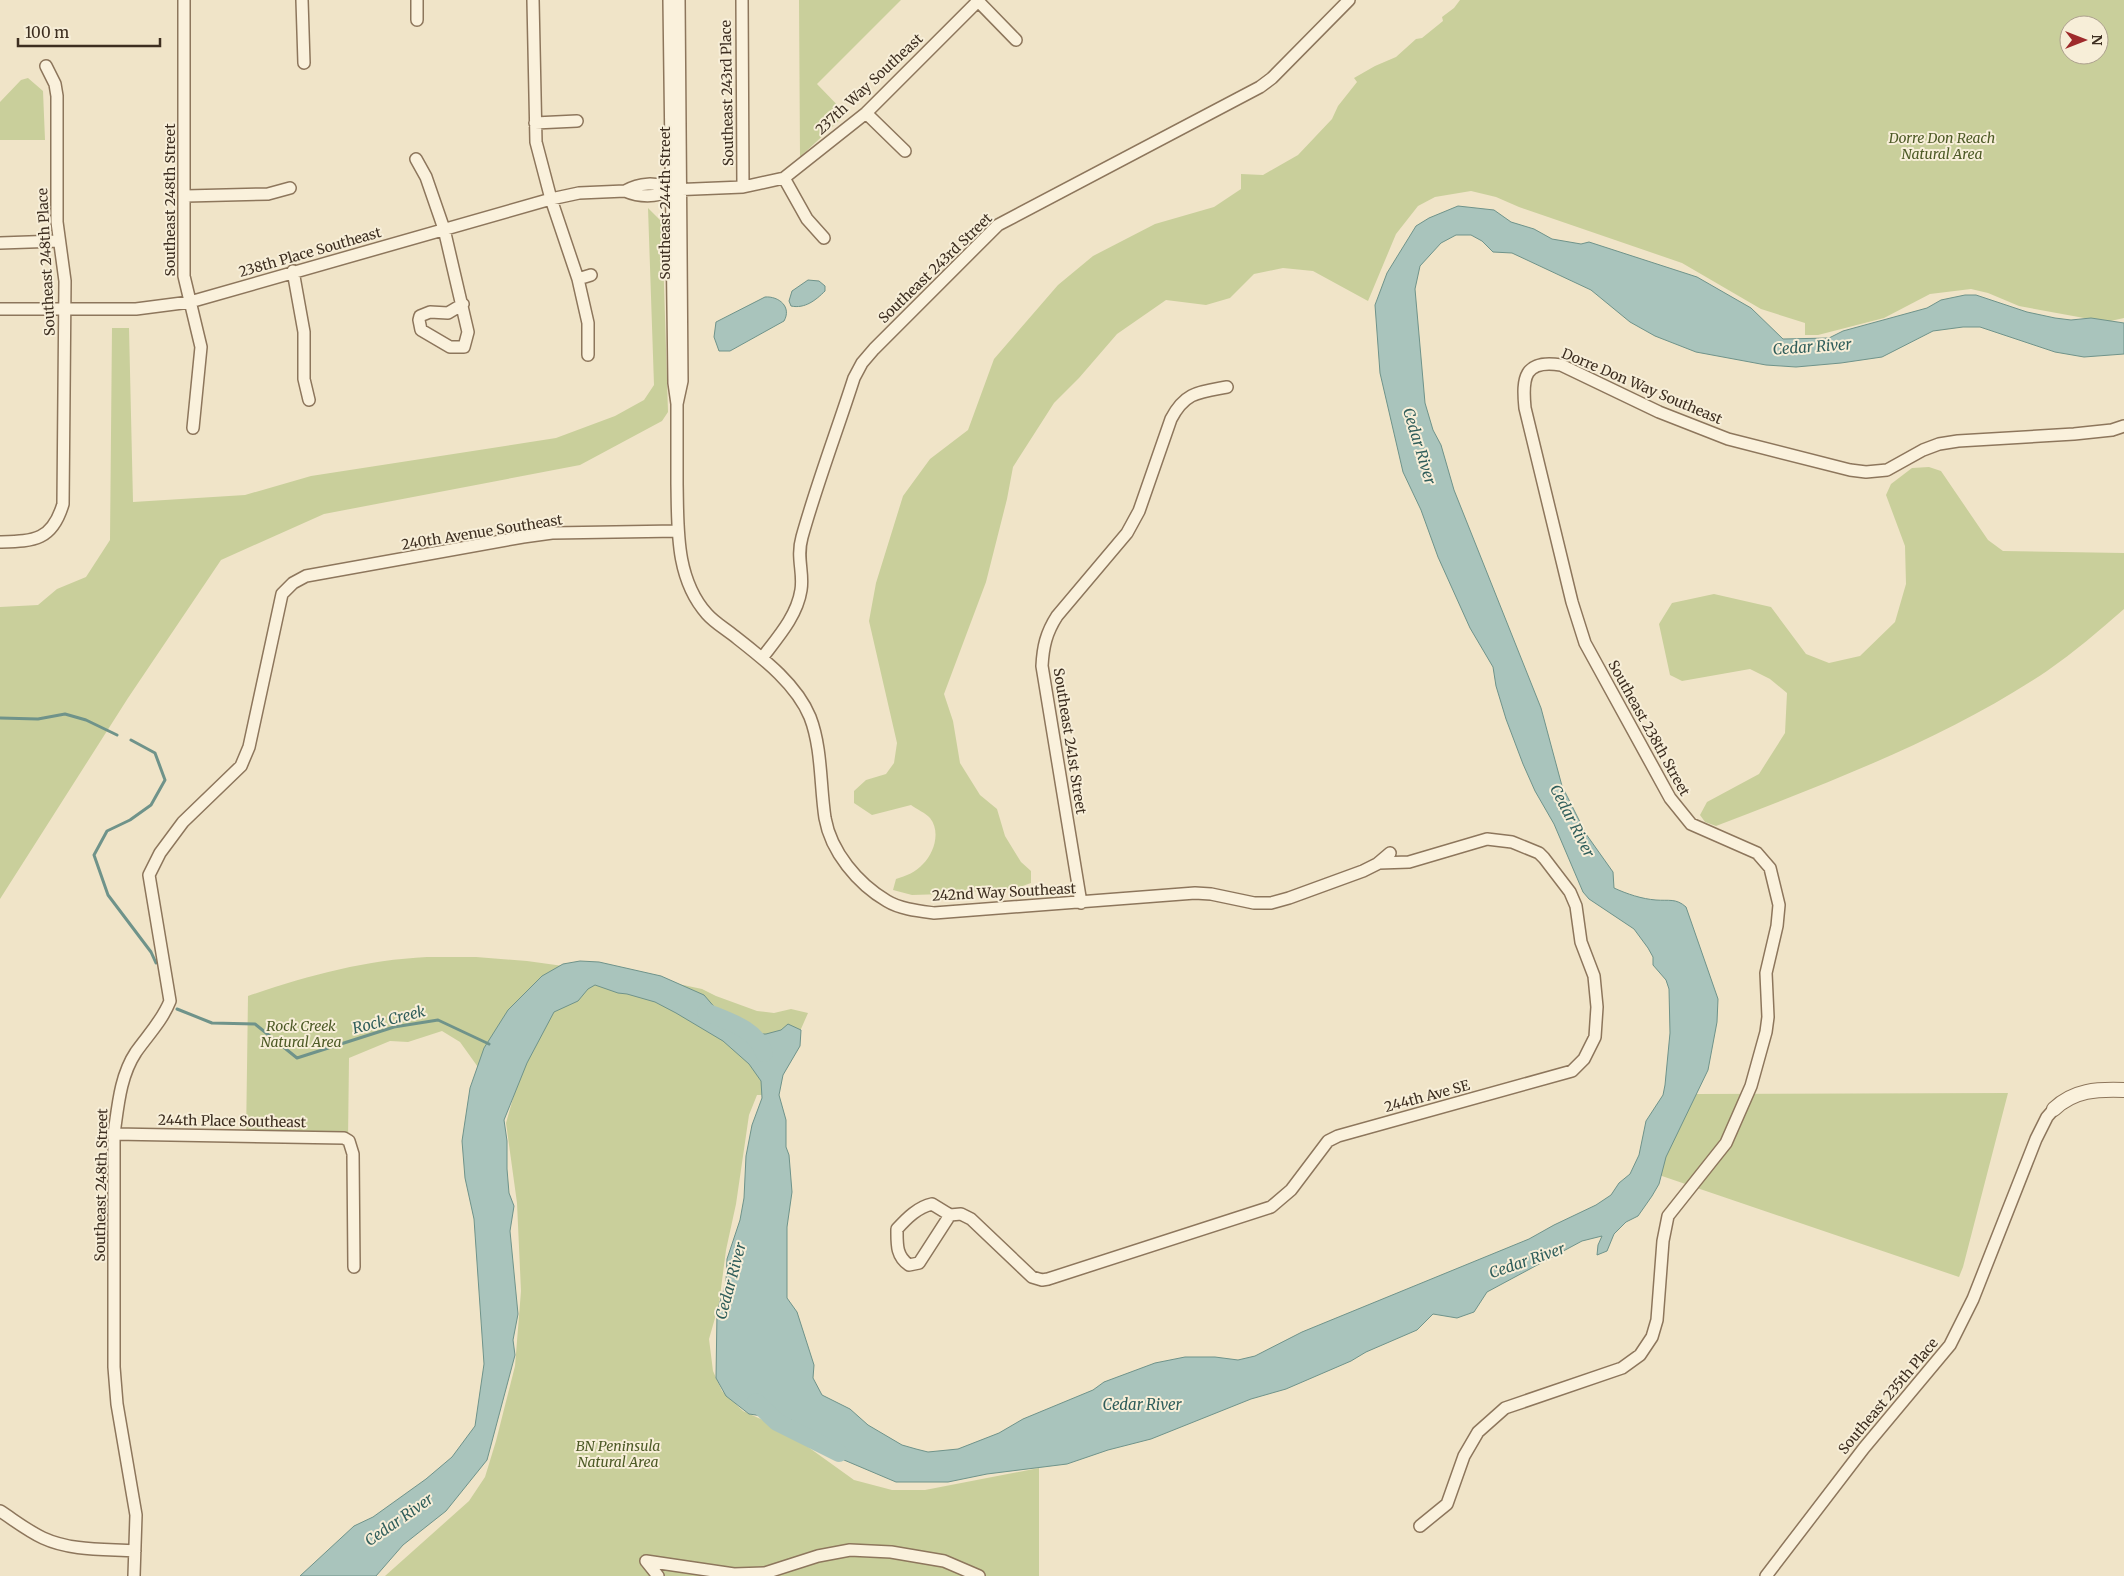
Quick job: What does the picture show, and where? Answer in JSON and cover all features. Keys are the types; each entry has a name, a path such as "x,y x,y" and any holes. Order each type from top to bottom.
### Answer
{"street":[{"name":"Southeast 248th Street","path":"184,0 186,196 184,276 201,347 194,428"},
{"path":"302,0 304,63"},
{"path":"416,0 417,20"},
{"path":"533,0 536,142 551,199 578,280 588,323 588,354"},
{"name":"Southeast 244th Street","path":"669,0 675,190"},
{"name":"Southeast 244th Street","path":"679,0 675,190 674,383 677,404 678,531 680,554 685,573 689,586 700,604"},
{"name":"Southeast 243rd Place","path":"742,0 743,187"},
{"name":"Southeast 243rd Street","path":"762,658 788,623 797,605 802,588 798,556 805,527 854,378 862,363 874,349 998,225 1260,86 1272,78 1348,0"},
{"path":"979,1 1016,40"},
{"name":"237th Way Southeast","path":"743,187 784,178 866,113 979,1"},
{"name":"Southeast 248th Place","path":"0,542 28,542 37,539 50,530 59,519 63,504 65,309 64,281 58,242 57,96 55,84 46,66"},
{"path":"866,113 905,151"},
{"path":"535,123 577,121"},
{"path":"416,159 426,177 444,229 463,304 468,338 464,347 450,347 421,330 420,316 430,312 448,313 463,304"},
{"path":"784,178 807,219 824,238"},
{"name":"238th Place Southeast","path":"0,309 136,310 190,302 551,199 579,193 625,191 635,185 661,184 675,190 743,187"},
{"path":"186,196 268,194 290,188"},
{"path":"0,243 58,242"},
{"path":"293,272 304,332 304,378 309,400"},
{"path":"578,280 591,276"},
{"name":"Dorre Don Way Southeast","path":"1528,372 1537,366 1547,363 1561,365 1659,412 1728,439 1829,467 1866,472 1886,470 1923,450 1939,444 1958,441 2074,434 2112,430 2124,426"},
{"name":"Southeast 238th Street","path":"1420,1526 1447,1504 1464,1456 1478,1432 1505,1408 1622,1368 1640,1355 1652,1337 1657,1320 1663,1241 1668,1216 1726,1143 1751,1086 1766,1032 1768,1017 1766,973 1777,926 1779,905 1770,868 1757,853 1691,824 1670,798 1585,643 1572,602 1526,408 1523,389 1528,372"},
{"name":"Southeast 241st Street","path":"1081,903 1042,666 1043,648 1047,631 1057,616 1126,533 1139,511 1171,419 1178,406 1196,392 1227,387"},
{"name":"240th Avenue Southeast","path":"293,582 306,576 552,533 678,531"},
{"name":"Southeast 248th Street","path":"134,1576 136,1515 117,1404 114,1367 114,1134 118,1101 124,1077 135,1054 164,1015 170,1001 149,875 160,853 183,822 241,766 249,747 282,594 293,582"},
{"name":"242nd Way Southeast","path":"700,604 707,615 762,658 798,696 809,716 815,735 826,820 832,841 853,872 868,887 888,902 934,913 1195,893 1211,894 1254,903 1272,903 1363,871 1390,853"},
{"name":"244th Ave SE","path":"950,1215 919,1263 909,1265 902,1260 898,1253 897,1229 923,1206 932,1204 950,1215 961,1214 971,1219 1032,1277 1042,1280 1048,1279 1271,1207 1291,1190 1328,1141 1338,1136 1572,1071 1584,1059 1595,1037 1597,1007 1594,976 1581,942 1576,906 1570,892 1544,858 1539,853 1512,842 1487,839 1410,862 1379,862"},
{"path":"2054,1109 2062,1101 2080,1092 2124,1090"},
{"name":"Southeast 235th Place","path":"1766,1576 1864,1448 1950,1345 1973,1299 2036,1139 2047,1117 2054,1109"},
{"name":"244th Place Southeast","path":"114,1134 338,1137 349,1141 353,1154 354,1267"},
{"path":"0,1511 32,1532 50,1541 76,1547 136,1551"},
{"path":"658,1576 646,1561 734,1574 766,1573 818,1556 850,1550 891,1552 944,1561 979,1576"}],"green space":[{"path":"799,0 901,0 817,84 846,114 800,157"},
{"name":"Dorre Don Reach Natural Area","path":"1460,0 2124,0 2124,318 2106,322 2019,306 1988,293 1971,289 1930,294 1884,318 1818,335 1805,335 1805,323 1761,309 1682,263 1519,207 1496,197 1471,191 1435,197 1418,206 1396,234 1368,301 1313,271 1283,268 1254,274 1230,298 1206,305 1166,300 1117,334 1079,378 1054,403 1013,467 986,582 944,694 953,721 960,763 980,795 997,809 1005,836 1021,862 1031,871 1031,883 1017,888 944,894 912,895 893,890 896,879 917,869 927,859 933,848 936,836 930,818 911,805 872,815 854,803 854,791 866,780 886,774 894,763 897,743 869,621 876,583 903,496 930,459 968,430 994,359 1058,285 1093,256 1155,224 1214,207 1241,189 1241,174 1263,175 1298,155 1332,119 1338,106 1357,82 1354,78 1396,57 1416,39 1422,38 1443,21 1442,17 1454,8"},
{"path":"28,78 43,91 45,140 0,140 0,102 21,80"},
{"path":"648,208 662,222 668,412 662,421 580,465 324,514 221,560 128,698 0,899 0,607 38,605 57,589 86,577 110,540 112,328 129,328 133,502 245,495 311,476 556,438 615,416 644,400 654,385"},
{"path":"1929,467 1941,471 1988,540 2003,551 2124,553 2124,609 2047,671 1969,718 1886,758 1801,793 1716,826 1705,822 1700,815 1707,802 1759,774 1785,733 1787,693 1770,679 1750,669 1682,681 1670,675 1659,624 1672,603 1714,594 1771,607 1806,654 1829,663 1860,656 1895,622 1906,584 1905,546 1886,495 1891,484 1912,468"},
{"name":"BN Peninsula Natural Area","path":"427,957 476,957 527,961 650,978 702,989 757,1011 774,1013 791,1009 808,1013 772,1095 757,1095 749,1115 736,1204 726,1250 719,1304 709,1339 713,1371 722,1391 743,1411 783,1429 854,1480 892,1490 925,1490 1039,1468 1039,1576 385,1576 469,1501 485,1477 496,1441 515,1366 521,1291 517,1203 506,1123 514,1095 498,1095 460,1042 442,1031 408,1042 390,1041 349,1058 348,1140 246,1139 248,996 292,982 358,965"},
{"path":"2008,1093 1959,1277 1659,1175 1664,1158 1695,1094"}],"water":[{"path":"1458,206 1494,210 1511,222 1534,229 1552,239 1581,244 1589,242 1697,277 1751,308 1783,339 1829,338 1843,331 1927,308 1941,300 1965,295 1976,295 2027,312 2055,318 2071,320 2091,318 2124,323 2124,354 2084,357 2055,352 1980,327 1963,327 1933,331 1882,357 1796,367 1766,365 1696,352 1655,336 1630,322 1591,290 1512,253 1493,252 1482,241 1471,235 1456,235 1441,243 1420,266 1415,289 1425,403 1433,430 1441,445 1454,490 1541,708 1562,786 1586,834 1613,872 1614,888 1645,899 1676,901 1686,907 1718,999 1717,1022 1708,1070 1666,1157 1659,1184 1638,1216 1626,1222 1614,1234 1607,1251 1597,1255 1598,1245 1602,1236 1582,1241 1487,1292 1474,1312 1457,1318 1433,1314 1417,1330 1366,1352 1351,1361 1286,1389 1251,1399 1151,1439 1108,1450 1067,1464 987,1474 948,1482 896,1482 844,1460 819,1444 810,1433 791,1420 749,1414 726,1396 716,1378 717,1312 726,1282 727,1259 740,1220 744,1198 746,1156 752,1125 762,1098 761,1081 749,1064 723,1041 676,1013 655,1002 595,985 588,989 578,1001 554,1012 527,1063 504,1120 507,1141 509,1193 514,1206 510,1231 518,1314 513,1340 515,1355 487,1460 446,1511 403,1545 376,1576 300,1576 354,1526 373,1517 426,1479 452,1457 475,1426 484,1364 474,1219 465,1178 462,1141 470,1088 484,1048 508,1010 542,976 563,964 580,961 599,962 661,976 704,995 723,1017 744,1034 766,1034 781,1030 788,1024 801,1030 800,1046 783,1075 779,1095 786,1120 786,1147 789,1155 792,1192 787,1227 787,1298 797,1312 814,1365 813,1378 822,1395 850,1409 868,1425 902,1445 928,1452 958,1449 999,1433 1023,1419 1093,1390 1104,1382 1155,1363 1185,1357 1215,1357 1238,1360 1255,1356 1302,1332 1529,1239 1596,1205 1611,1195 1619,1183 1630,1174 1639,1155 1646,1121 1663,1095 1670,1033 1669,989 1666,980 1653,965 1653,957 1648,948 1634,929 1589,899 1583,892 1554,824 1535,791 1506,719 1496,686 1493,667 1470,628 1438,557 1421,510 1403,472 1380,373 1375,305 1387,273 1416,226 1429,218"},
{"path":"808,280 819,281 825,286 825,291 806,305 791,306 789,301 792,291"},
{"path":"765,297 775,298 783,303 786,311 784,321 730,351 719,351 714,337 716,322"}],"waterway":[{"name":"Rock Creek","path":"0,718 38,719 65,714 86,720 117,735"},
{"name":"Rock Creek","path":"131,740 155,753 165,780 151,805 130,820 107,831 94,855 108,895 151,952 156,963"},
{"name":"Rock Creek","path":"177,1009 212,1023 255,1024 297,1058 394,1027 438,1020 489,1044"},
{"name":"Cedar River","path":"706,1012 748,1032 755,1038 764,1053"},
{"name":"Cedar River","path":"756,1402 777,1422 839,1453"}],"park label":[{"name":"Rock Creek Natural Area","path":"301,1034"}]}
